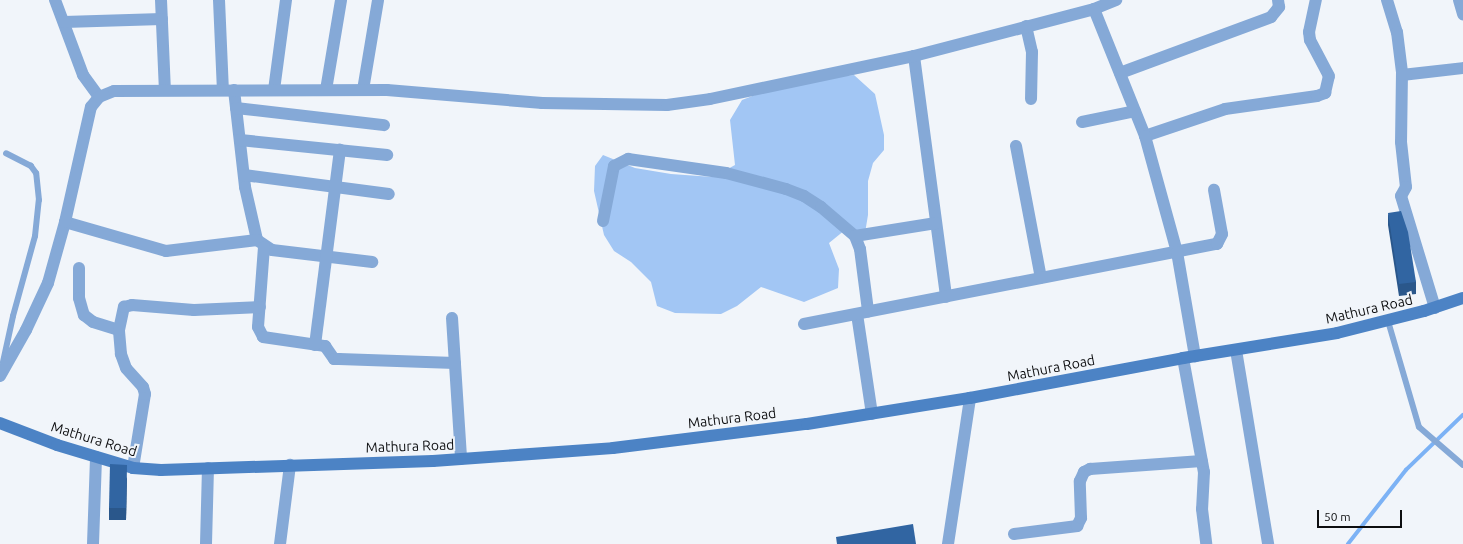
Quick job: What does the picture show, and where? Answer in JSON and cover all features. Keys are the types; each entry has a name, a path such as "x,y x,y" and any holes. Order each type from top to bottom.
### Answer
{"main road":[{"name":"Mathura Road","path":"0,423 57,445 132,468 161,470 461,459 613,448 872,414 970,398 1388,321 1435,308 1463,298"}],"street":[{"path":"56,0 83,75 99,97"},
{"path":"161,0 164,90"},
{"path":"219,0 229,90 236,108 244,175 261,244 260,307 258,327 263,337 325,346 334,358 339,359 455,362"},
{"path":"274,90 286,0"},
{"path":"326,90 341,0"},
{"path":"363,90 378,0"},
{"path":"1,374 26,330 48,283 65,222 91,107 99,97 114,91 363,90 542,103 667,105 710,99 914,56 1094,9 1116,0"},
{"path":"1120,73 1272,16 1279,7 1278,0"},
{"path":"1145,136 1225,109 1317,96 1325,92 1329,76 1310,40 1309,32 1316,0"},
{"path":"1387,0 1398,32 1402,75 1400,142 1406,187 1401,196 1435,308"},
{"path":"1459,0 1463,14"},
{"path":"1094,9 1145,136 1177,252 1204,472 1202,510 1206,544"},
{"path":"64,22 162,19"},
{"path":"1026,26 1032,52 1031,99"},
{"path":"914,56 946,297"},
{"path":"1402,75 1463,68"},
{"path":"236,108 384,125"},
{"path":"1082,122 1135,111"},
{"path":"240,140 387,155"},
{"path":"1016,146 1041,278"},
{"path":"315,345 340,150"},
{"path":"604,221 614,166 628,159 726,173 786,189 804,196 821,207 855,236 860,249 862,313 872,414"},
{"path":"244,175 389,194"},
{"path":"804,324 1217,244 1222,234 1214,190"},
{"path":"65,222 166,251 261,244 327,256 372,262"},
{"path":"855,236 936,223"},
{"path":"79,268 78,298 84,315 93,322 119,330"},
{"path":"132,468 144,394 143,387 123,362 119,330 124,307 127,305 194,310 260,307"},
{"path":"452,318 461,459"},
{"path":"1236,350 1268,544"},
{"path":"948,544 970,398"},
{"path":"93,544 96,457"},
{"path":"1014,534 1077,526 1081,518 1080,481 1084,472 1090,469 1202,461"},
{"path":"280,544 290,465"},
{"path":"206,544 208,468"}],"lane":[{"path":"1,374 13,316 35,236 39,200 36,173 31,166 6,152"},
{"path":"1388,321 1419,427 1463,464"}],"shaded area":[{"path":"854,75 875,94 884,135 884,150 873,163 868,181 868,215 865,233 845,230 829,243 839,269 838,288 804,302 761,287 737,306 721,314 675,313 657,306 651,282 631,262 614,251 604,235 594,191 595,166 603,155 635,168 671,174 713,177 735,165 730,120 742,100 791,81"}],"building":[{"path":"1401,211 1408,232 1416,282 1399,284 1388,213"},
{"path":"110,464 127,465 126,508 109,508"},
{"path":"913,524 916,544 837,544 836,537"}],"waterway":[{"path":"1348,544 1406,470 1463,415"}]}
